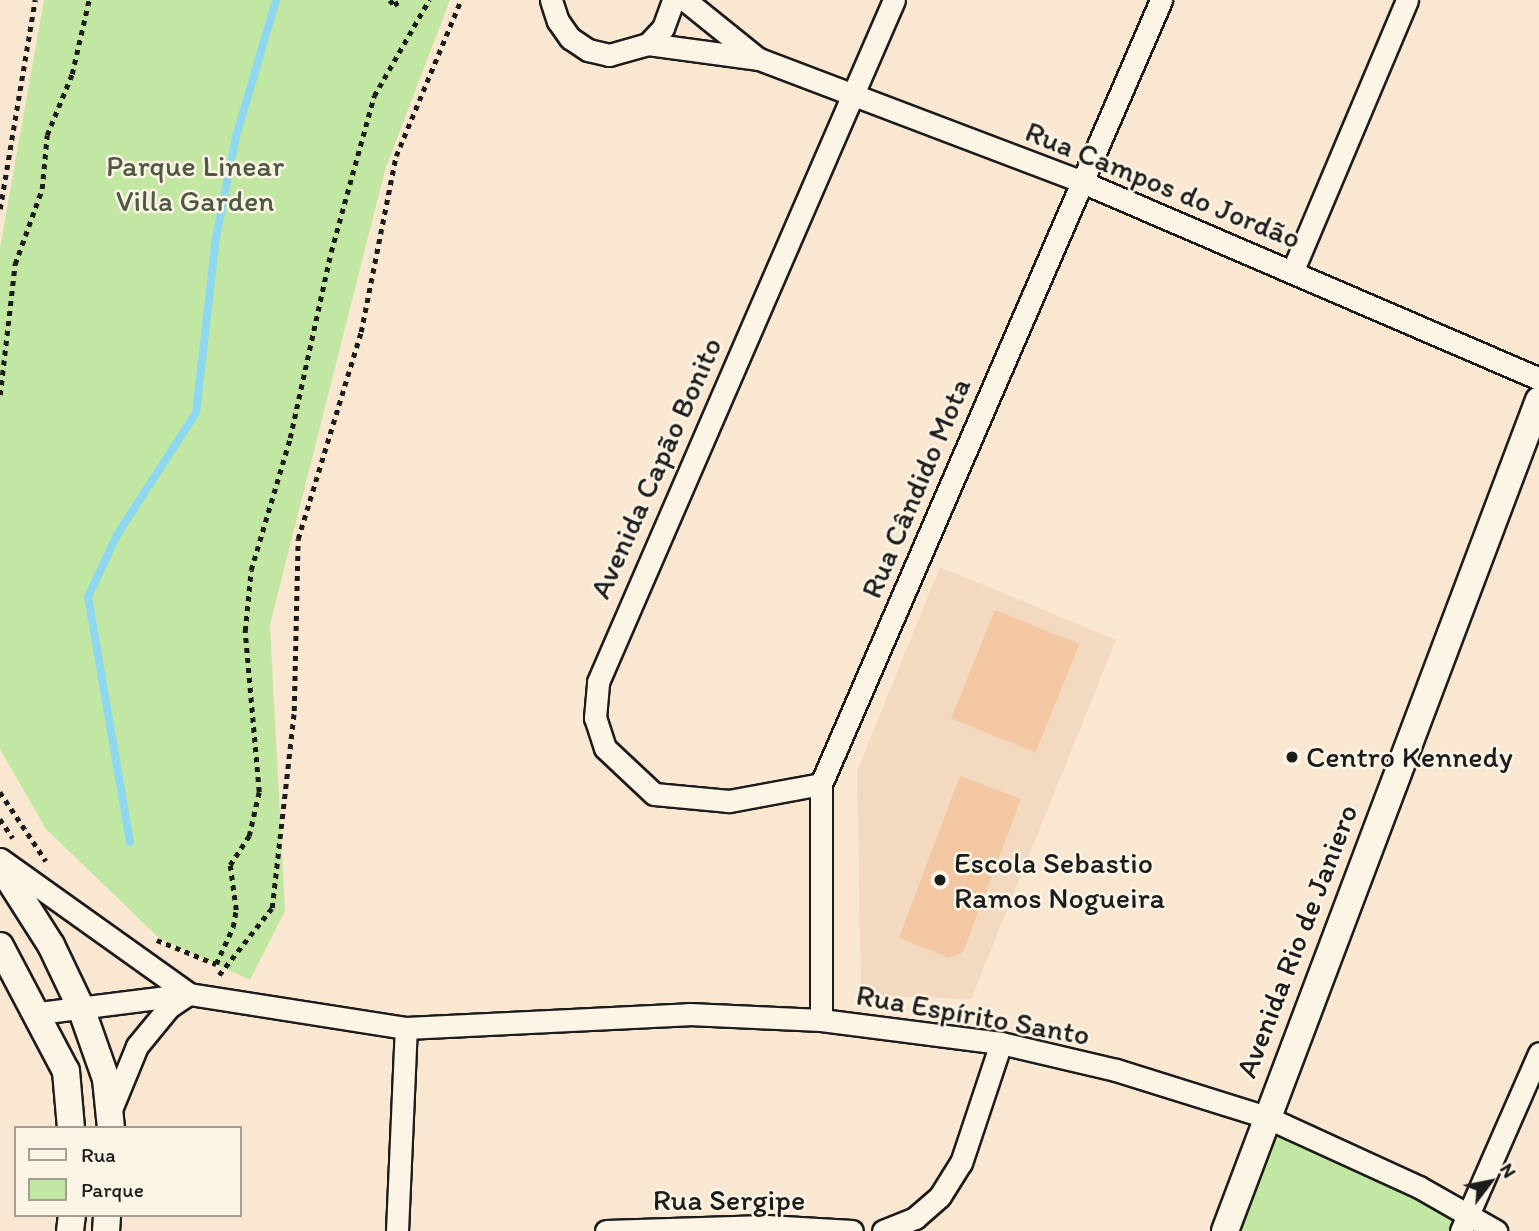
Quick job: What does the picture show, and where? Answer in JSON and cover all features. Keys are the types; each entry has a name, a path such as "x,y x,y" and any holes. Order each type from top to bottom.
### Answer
{"street":[{"path":"551,0 558,21 570,38 588,50 609,55 648,44 663,29 673,0"},
{"name":"Rua Campos do Jordão","path":"685,0 759,59"},
{"name":"Avenida Capão Bonito","path":"821,784 729,801 654,794 605,748 595,718 598,682 618,628 894,0"},
{"name":"Rua Cândido Mota","path":"821,1020 821,784 1080,181 1161,0"},
{"path":"1293,270 1407,0"},
{"name":"Rua Campos do Jordão","path":"648,44 759,59 852,97 1080,181 1293,270 1539,379"},
{"name":"Avenida Rio de Janiero","path":"1225,1231 1539,400"},
{"path":"0,859 189,994"},
{"path":"0,865 51,944 81,1008 112,1117"},
{"path":"0,946 39,1013 66,1071 71,1126"},
{"path":"39,1013 189,994"},
{"path":"112,1117 137,1046 169,1007 189,994"},
{"name":"Rua Espírito Santo","path":"189,994 406,1028 689,1014 821,1020 1001,1043 1116,1070 1266,1117 1465,1222 1496,1231"},
{"path":"397,1231 406,1028"},
{"path":"883,1231 915,1218 940,1196 961,1163 1001,1043"},
{"path":"1465,1222 1539,1053"},
{"name":"Rua Sergipe","path":"606,1231 766,1226 852,1231"}],"path":[{"path":"0,209 35,0"},
{"path":"0,396 15,264 42,189 47,135 72,74 89,0"},
{"path":"390,0 397,5 402,0"},
{"path":"145,935 216,964 233,927 236,910 230,865 249,836 259,793 245,631 251,570 290,438 331,252 374,96 429,0"},
{"path":"207,971 219,975 272,908 291,757 298,539 361,332 397,156 461,0"},
{"path":"0,792 53,870"},
{"path":"0,819 15,841"}],"shaded area":[{"name":"Escola Sebastio Ramos Nogueira","path":"940,567 1116,640 971,999 861,995 857,771"}],"green space":[{"name":"Parque Linear Villa Garden","path":"44,0 450,0 385,170 270,625 285,911 250,980 159,938 46,829 0,749 0,248"},
{"path":"1266,1117 1468,1213 1461,1231 1225,1231"}],"building":[{"path":"995,610 1079,644 1036,753 951,718"},
{"path":"960,776 1021,799 963,952 950,958 899,938"}],"waterway":[{"path":"130,842 88,597 117,535 196,413 216,238 236,137 276,0"}],"place":[{"name":"Centro Kennedy","path":"1292,757"},
{"name":"Escola Sebastio Ramos Nogueira","path":"940,880"}]}
